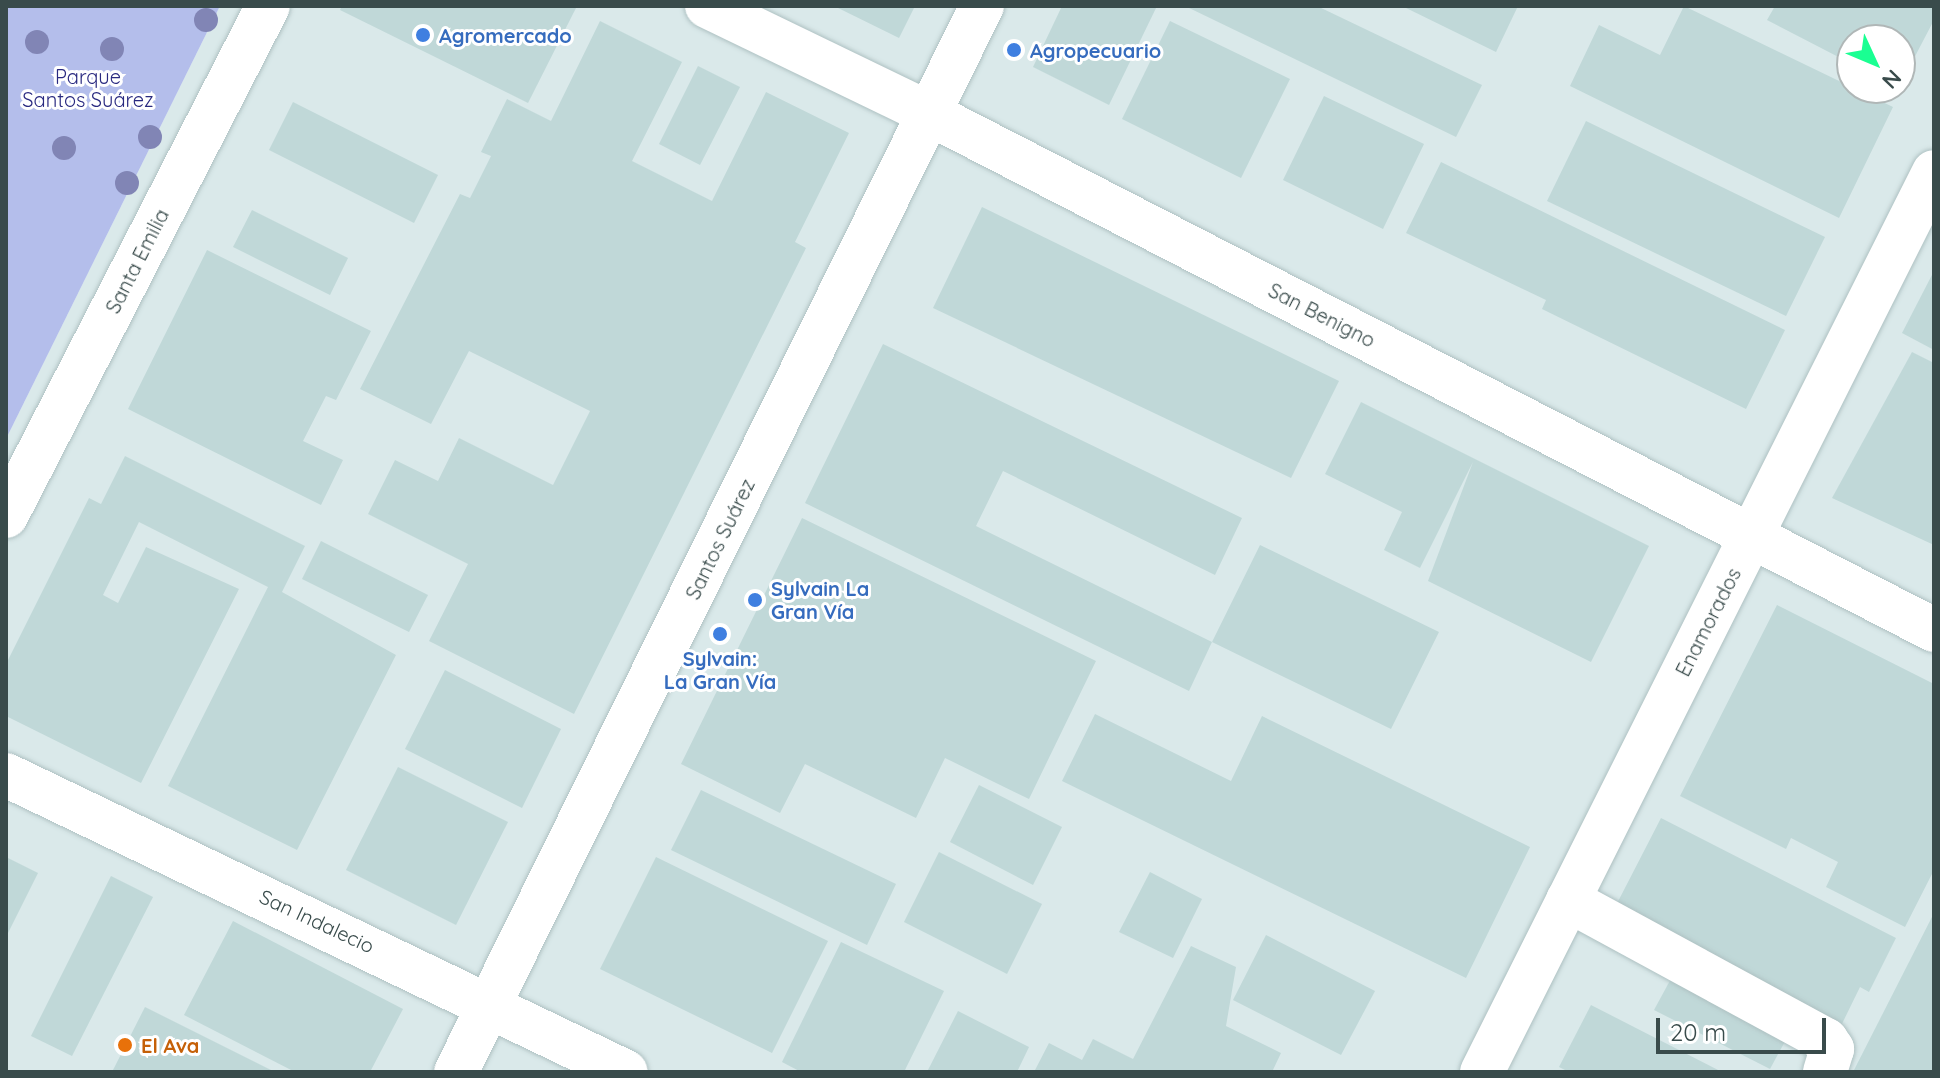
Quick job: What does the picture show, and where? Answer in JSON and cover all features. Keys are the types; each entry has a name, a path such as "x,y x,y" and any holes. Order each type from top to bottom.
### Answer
{"street":[{"name":"Santa Emilia","path":"6,516 268,6"},
{"name":"San Benigno","path":"707,6 930,114 1934,630"},
{"name":"Santos Suárez","path":"456,1072 982,6"},
{"name":"Enamorados","path":"1482,1072 1934,172"},
{"name":"San Indalecio","path":"6,775 490,1003 626,1072"},
{"path":"1568,900 1826,1040 1832,1049 1825,1072"}],"shaded area":[{"path":"220,6 1934,6 1934,1072 6,1072 6,439"}],"green space":[{"name":"Parque Santos Suárez","path":"6,6 220,6 6,439"}],"building":[{"path":"342,6 577,6 528,103 340,10"},
{"path":"834,6 915,6 899,38"},
{"path":"1062,6 1157,6 1109,105 1033,67"},
{"path":"1185,6 1317,6 1482,85 1456,137"},
{"path":"1402,6 1518,6 1496,52"},
{"path":"1684,6 1836,79 1836,104 1887,104 1893,107 1839,218 1570,86 1599,25 1660,55"},
{"path":"1775,6 1934,6 1934,20 1916,54 1916,24 1836,24 1836,56 1767,20"},
{"path":"600,21 682,62 632,161 712,201 766,92 849,133 795,242 806,248 574,714 429,641 468,564 368,514 395,460 438,481 459,438 553,485 590,411 469,351 431,424 360,389 460,194 470,198 491,156 481,152 507,99 551,121"},
{"path":"1170,21 1290,79 1241,178 1122,119"},
{"path":"698,66 740,87 700,165 659,144"},
{"path":"1324,96 1424,144 1383,229 1283,180"},
{"path":"293,102 438,175 414,223 269,150"},
{"path":"1586,121 1825,237 1786,316 1547,201"},
{"path":"1441,162 1785,330 1746,409 1542,309 1546,300 1406,233"},
{"path":"982,207 1339,381 1291,478 933,308"},
{"path":"252,210 348,258 330,295 233,247"},
{"path":"207,250 371,331 336,400 326,396 303,441 343,460 321,505 128,409"},
{"path":"1934,271 1934,350 1902,333"},
{"path":"883,344 1242,518 1215,575 1003,471 976,526 1212,642 1189,691 805,503"},
{"path":"1912,352 1934,363 1934,545 1832,498"},
{"path":"1361,402 1649,546 1591,662 1428,581 1473,462 1420,568 1384,550 1402,512 1325,474"},
{"path":"125,456 305,546 282,592 396,655 297,850 168,786 268,587 139,522 103,595 118,603 146,547 239,589 141,783 6,716 6,664 89,498 101,504"},
{"path":"802,518 1096,661 1029,799 945,758 916,818 805,764 780,813 681,764"},
{"path":"321,541 428,595 409,632 302,579"},
{"path":"1260,545 1439,632 1391,729 1212,642"},
{"path":"1777,605 1934,684 1934,870 1905,927 1826,887 1838,862 1791,838 1786,849 1680,796"},
{"path":"445,670 561,729 522,808 405,749"},
{"path":"1095,714 1231,781 1262,716 1530,847 1466,978 1062,781"},
{"path":"398,767 508,822 456,925 346,870"},
{"path":"979,785 1062,827 1033,885 950,842"},
{"path":"701,790 896,884 867,945 671,850"},
{"path":"1661,818 1896,938 1869,992 1860,987 1838,1032 1610,917"},
{"path":"939,852 1042,904 1007,974 904,922"},
{"path":"6,857 38,873 6,937"},
{"path":"656,857 828,941 772,1053 600,969"},
{"path":"1150,872 1202,899 1173,958 1119,932"},
{"path":"111,876 153,897 72,1056 31,1036"},
{"path":"1934,913 1934,1072 1853,1072"},
{"path":"233,921 403,1009 370,1072 295,1072 184,1015"},
{"path":"1266,935 1375,991 1341,1055 1233,1000"},
{"path":"841,942 944,991 904,1072 801,1072 782,1062"},
{"path":"1191,946 1236,967 1226,1026 1281,1053 1272,1072 1034,1072 1049,1043 1082,1060 1093,1039 1133,1059"},
{"path":"1673,975 1789,1034 1770,1069 1654,1010"},
{"path":"1591,1005 1722,1072 1569,1072 1559,1067"},
{"path":"145,1007 275,1072 112,1072"},
{"path":"958,1011 1029,1047 1017,1072 927,1072"}],"place":[{"name":"Agromercado","path":"423,35"},
{"name":"Agropecuario","path":"1014,50"},
{"name":"Sylvain La Gran Vía","path":"755,600"},
{"name":"Sylvain: La Gran Vía","path":"720,634"},
{"name":"El Ava","path":"125,1045"}]}
